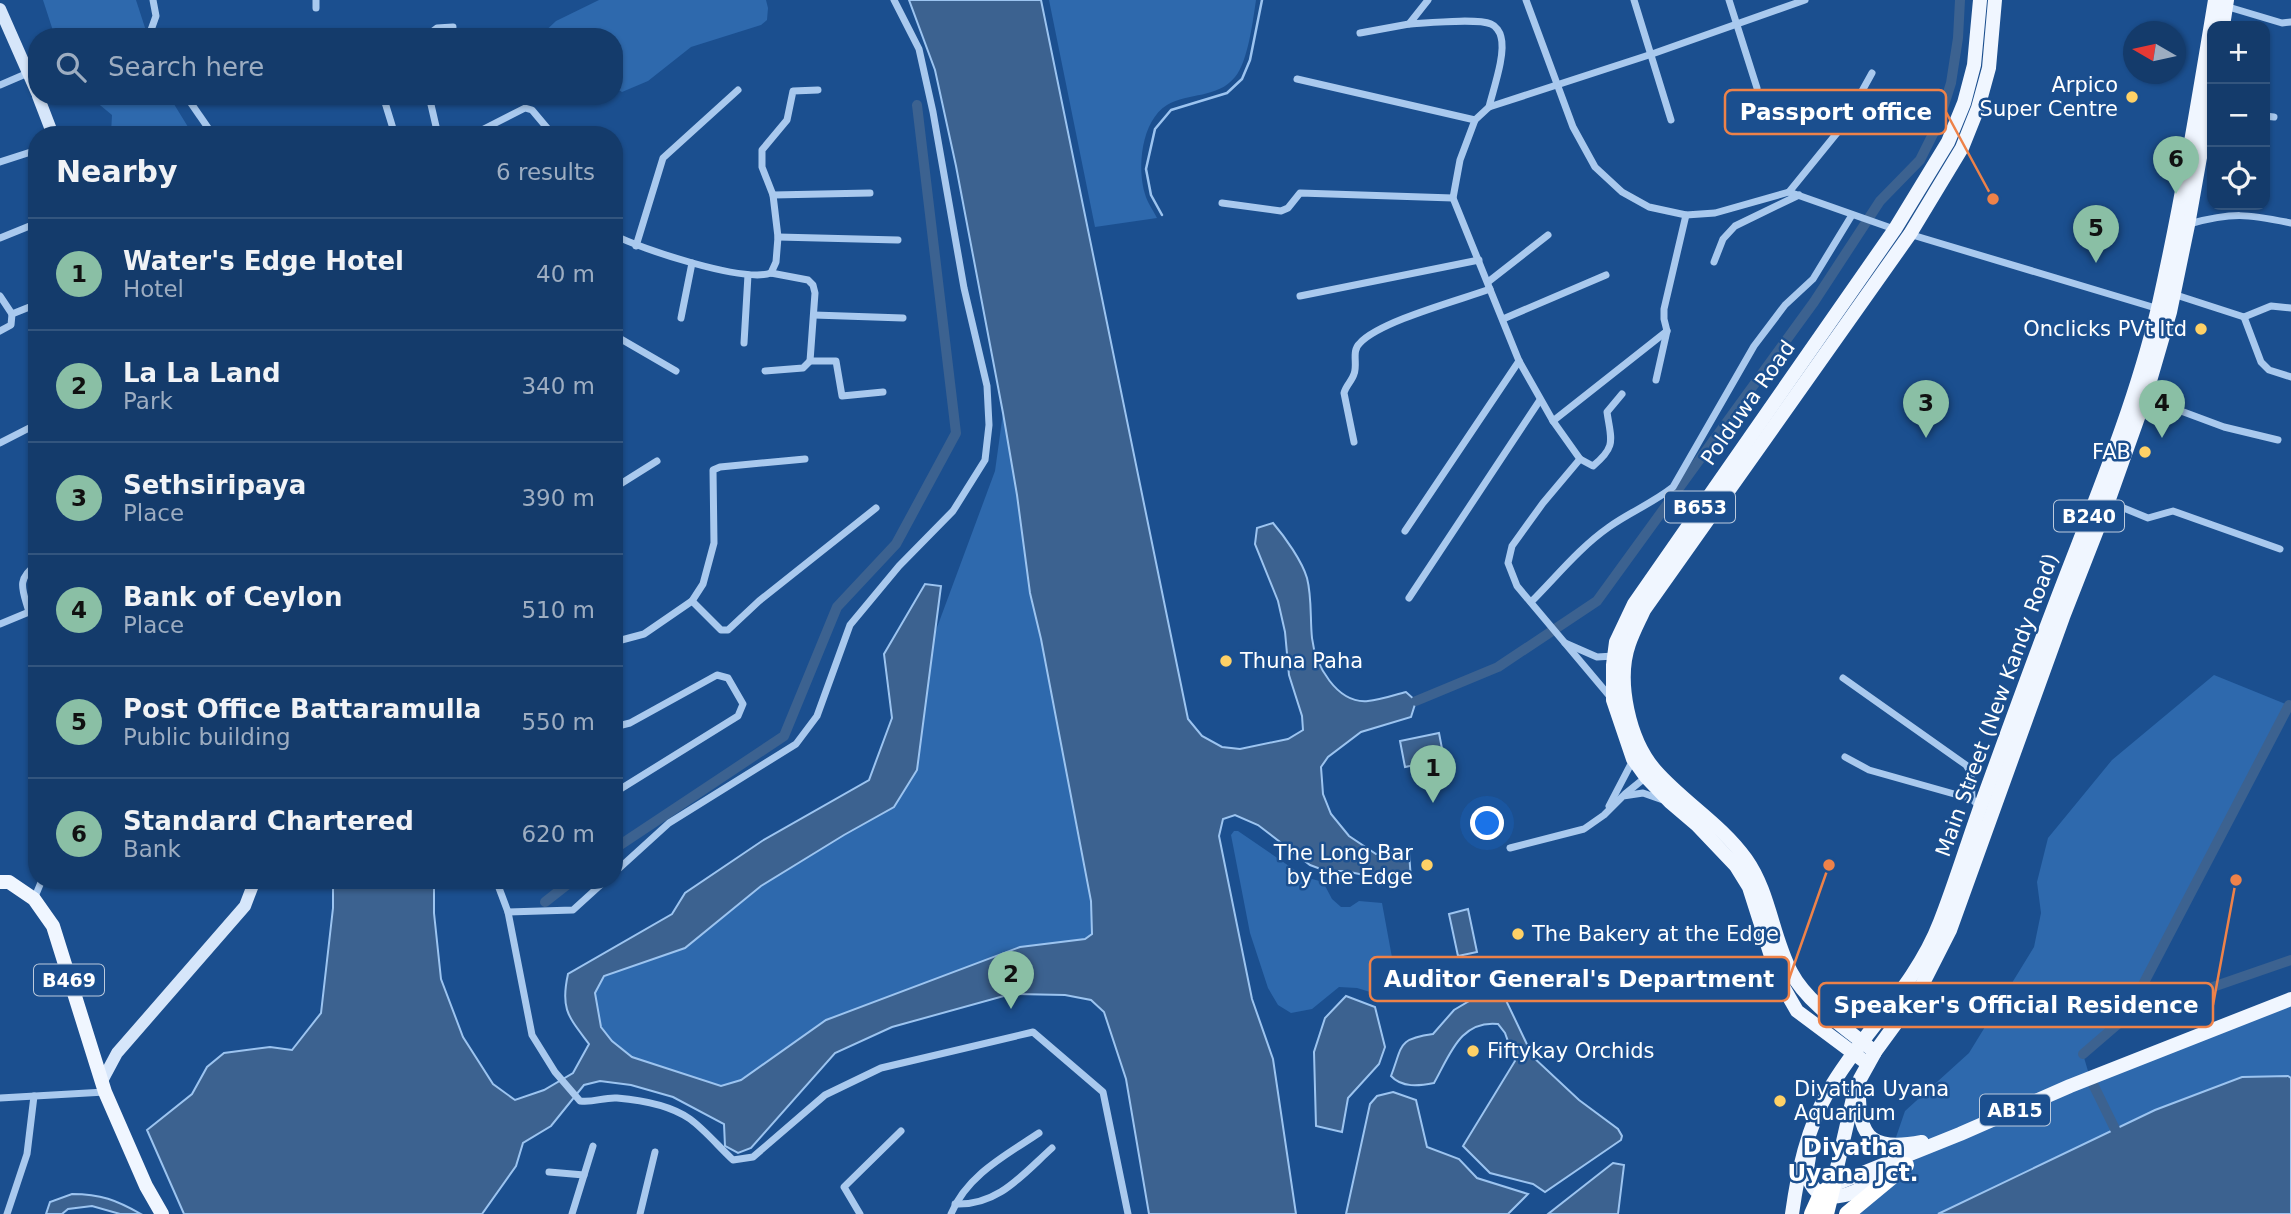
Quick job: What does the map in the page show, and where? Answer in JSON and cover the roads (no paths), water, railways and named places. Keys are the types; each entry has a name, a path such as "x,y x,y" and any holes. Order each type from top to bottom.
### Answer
{"highway":[{"path":"1847,1214 1906,1166"},
{"path":"1812,1214 1828,1192"},
{"path":"1826,1214 1828,1192"}],"main road":[{"name":"Polduwa Road","path":"1701,820 1633,759 1613,700 1618,663 1644,610 1684,541 1895,229 1948,142 1964,103 1974,65 1980,0"},
{"name":"Polduwa Road","path":"1684,541 1910,234 1962,148 1989,68 1995,0"},
{"path":"2220,3 2222,21"},
{"name":"Main Street (New Kandy Road)","path":"1828,1192 1860,1079 1871,1058 1918,993 1950,930 2145,398 2164,311 2192,132 2220,3"},
{"name":"Main Street (New Kandy Road)","path":"1820,1109 1828,1091 1858,1048 1907,985 1939,925 1976,803 2112,455 2164,311 2174,294 2207,127"},
{"name":"Polduwa Road","path":"1618,663 1629,717 1650,774 1670,802 1721,830 1746,859 1760,882 1790,970 1807,995 1871,1058"},
{"name":"B469","path":"0,882 9,882 34,899 53,926 103,1087 146,1186 162,1214"},
{"name":"AB15","path":"1828,1192 2070,1086 2291,999"},
{"path":"1860,1079 1862,1121 1869,1136 1880,1144 1903,1146 1960,1134"},
{"path":"1820,1109 1807,1164 1808,1179 1815,1190 1828,1192"},
{"path":"1792,1214 1805,1144 1820,1109"},
{"name":"AB15","path":"1828,1192 1846,1195 1906,1166 1960,1134"}],"street":[{"path":"151,28 156,16 153,0"},
{"path":"623,865 669,823 796,744 817,716 850,625 899,566 953,510 985,460 989,425 987,386 964,288 933,112 919,49 894,0"},
{"path":"1409,24 1428,0"},
{"path":"1525,0 1573,127 1595,167 1622,192 1649,207 1686,215 1715,213 1789,192 1877,224 2164,311"},
{"path":"1634,0 1671,120"},
{"path":"1729,0 1757,88"},
{"path":"1622,394 1607,412 1611,442 1607,455 1593,466 1580,459 1553,421 1519,361 1453,198 1460,160 1475,120 1489,107 1805,0"},
{"path":"2220,3 2283,23 2291,22"},
{"path":"0,9 28,71"},
{"path":"1360,33 1409,24 1491,24 1502,38 1502,52 1489,107"},
{"path":"437,28 453,27"},
{"path":"0,85 28,73"},
{"path":"1789,192 1854,112 1872,73"},
{"path":"1297,79 1475,120"},
{"path":"636,246 663,158 738,90"},
{"path":"771,273 776,262 778,237 773,195 762,167 762,150 787,120 793,91 818,90"},
{"path":"41,105 49,126"},
{"path":"192,105 207,126"},
{"path":"386,105 392,126"},
{"path":"432,105 436,126"},
{"path":"490,126 525,108 532,110 545,126"},
{"path":"2270,117 2274,117"},
{"path":"0,162 28,153"},
{"path":"773,195 870,193"},
{"path":"1222,203 1281,211 1300,193 1453,198"},
{"path":"1714,262 1723,239 1735,226 1799,195"},
{"path":"2188,225 2219,216 2241,214 2291,223"},
{"path":"1656,380 1667,331 1664,309 1686,215"},
{"path":"1531,601 1570,559 1609,526 1659,498 1673,486 1754,346 1785,305 1813,279 1856,216"},
{"path":"0,238 28,227"},
{"path":"1354,442 1344,393 1354,376 1355,351 1359,343 1384,326 1489,285 1548,235"},
{"path":"778,237 898,240"},
{"path":"623,240 692,263 748,275 771,273 808,280 813,285 814,315 810,361 803,368 765,371"},
{"path":"1300,296 1479,260"},
{"path":"681,318 692,263"},
{"path":"744,343 748,275"},
{"path":"1503,319 1606,275"},
{"path":"2174,294 2244,317 2271,306 2291,308"},
{"path":"0,296 12,313 11,325 0,331"},
{"path":"12,313 28,307"},
{"path":"814,315 903,318"},
{"path":"2244,317 2261,362 2269,370 2291,377"},
{"path":"1553,421 1667,331"},
{"path":"623,340 676,371"},
{"path":"810,361 836,361 842,396 883,392"},
{"path":"1405,531 1519,361"},
{"path":"2145,398 2224,427 2278,440"},
{"path":"1409,597 1540,400"},
{"path":"0,443 28,429"},
{"path":"623,640 644,634 692,601 703,584 714,543 713,470 720,467 805,459"},
{"path":"1580,459 1512,546 1508,563 1517,586 1613,700"},
{"path":"623,482 657,461"},
{"path":"2108,502 2148,517 2173,511 2280,550"},
{"path":"692,601 721,630 728,631 759,601 876,508"},
{"path":"28,573 21,586 28,609"},
{"path":"0,624 28,612"},
{"path":"1561,641 1618,663"},
{"path":"623,725 717,675 728,678 743,704 738,716 623,787"},
{"path":"1843,678 1966,765 1976,803 1870,770 1845,757"},
{"path":"1604,816 1633,759"},
{"path":"1510,848 1584,829 1604,816 1650,774"},
{"path":"1623,796 1643,793 1670,802"},
{"path":"34,899 38,889"},
{"path":"0,1098 103,1087 117,1053 244,906 251,889"},
{"path":"499,889 508,912 532,1035 555,1072 580,1101 589,1102 606,1097 635,1099 658,1105 688,1118 733,1160 753,1157 825,1095 881,1068 1033,1032 1103,1092 1128,1214"},
{"path":"508,912 573,910 596,889"},
{"path":"92,1051 117,1053"},
{"path":"7,1214 27,1154 34,1096"},
{"path":"860,1214 844,1187 901,1131"},
{"path":"951,1214 961,1194 989,1166 1040,1133"},
{"path":"572,1214 593,1146"},
{"path":"955,1205 971,1205 1001,1194 1052,1148"},
{"path":"640,1214 655,1152"},
{"path":"550,1172 584,1175"}],"waterway":[{"path":"1162,215 1151,195 1146,169 1155,129 1171,110 1227,93 1242,79 1250,60 1262,0"},
{"path":"1416,701 1498,667 1597,601 1814,302 1880,201 1920,160 1938,124 1951,83 1958,38 1960,0"},
{"path":"623,843 784,736 837,607 896,544 956,433 917,105"},
{"path":"2083,1054 2126,1017 2289,705 2291,706"},
{"path":"545,902 562,889"},
{"path":"2126,1017 2291,960"},
{"path":"2091,1080 2115,1129"}],"place":[{"name":"Arpico Super Centre","path":"2132,97"},
{"name":"Standard Chartered","path":"2176,194"},
{"name":"Passport office","path":"1993,199"},
{"name":"Post Office Battaramulla","path":"2096,263"},
{"name":"Onclicks PVt ltd","path":"2201,329"},
{"name":"Sethsiripaya","path":"1926,438"},
{"name":"Bank of Ceylon","path":"2162,438"},
{"name":"FAB","path":"2145,452"},
{"name":"Thuna Paha","path":"1226,661"},
{"name":"Water's Edge Hotel","path":"1433,803"},
{"name":"The Long Bar by the Edge","path":"1427,865"},
{"name":"Auditor General's Department","path":"1829,865"},
{"name":"Speaker's Official Residence","path":"2236,880"},
{"name":"The Bakery at the Edge","path":"1518,934"},
{"name":"La La Land","path":"1011,1009"},
{"name":"Fiftykay Orchids","path":"1473,1051"},
{"name":"Diyatha Uyana Aquarium","path":"1780,1101"}],"district":[{"name":"Diyatha Uyana Jct.","path":"1853,1160"}]}
